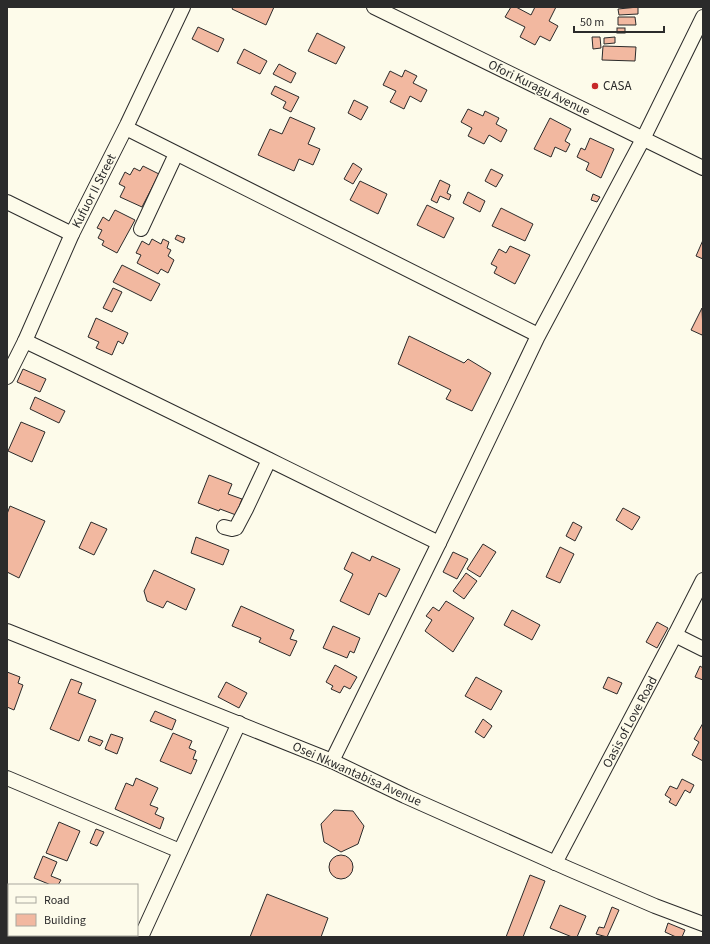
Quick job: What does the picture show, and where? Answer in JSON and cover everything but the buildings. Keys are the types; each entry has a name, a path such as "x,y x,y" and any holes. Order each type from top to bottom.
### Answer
{"street":[{"name":"Kufuor II Street","path":"7,377 25,341 72,234 126,128 183,7"},
{"name":"Ofori Kuragu Avenue","path":"374,7 703,168"},
{"path":"332,761 439,543 538,335 643,139 703,17"},
{"path":"126,128 538,335"},
{"path":"141,229 176,154"},
{"path":"7,202 72,234"},
{"path":"25,341 157,404 439,543"},
{"path":"224,527 232,529 236,528 269,460"},
{"name":"Oasis of Love Road","path":"555,863 703,580"},
{"name":"Osei Nkwantabisa Avenue","path":"7,631 332,761 405,796 555,863 655,906 703,924"},
{"path":"675,635 703,649"},
{"path":"141,937 239,723"},
{"path":"7,778 180,851"}],"place":[{"name":"CASA","path":"595,86"}]}
